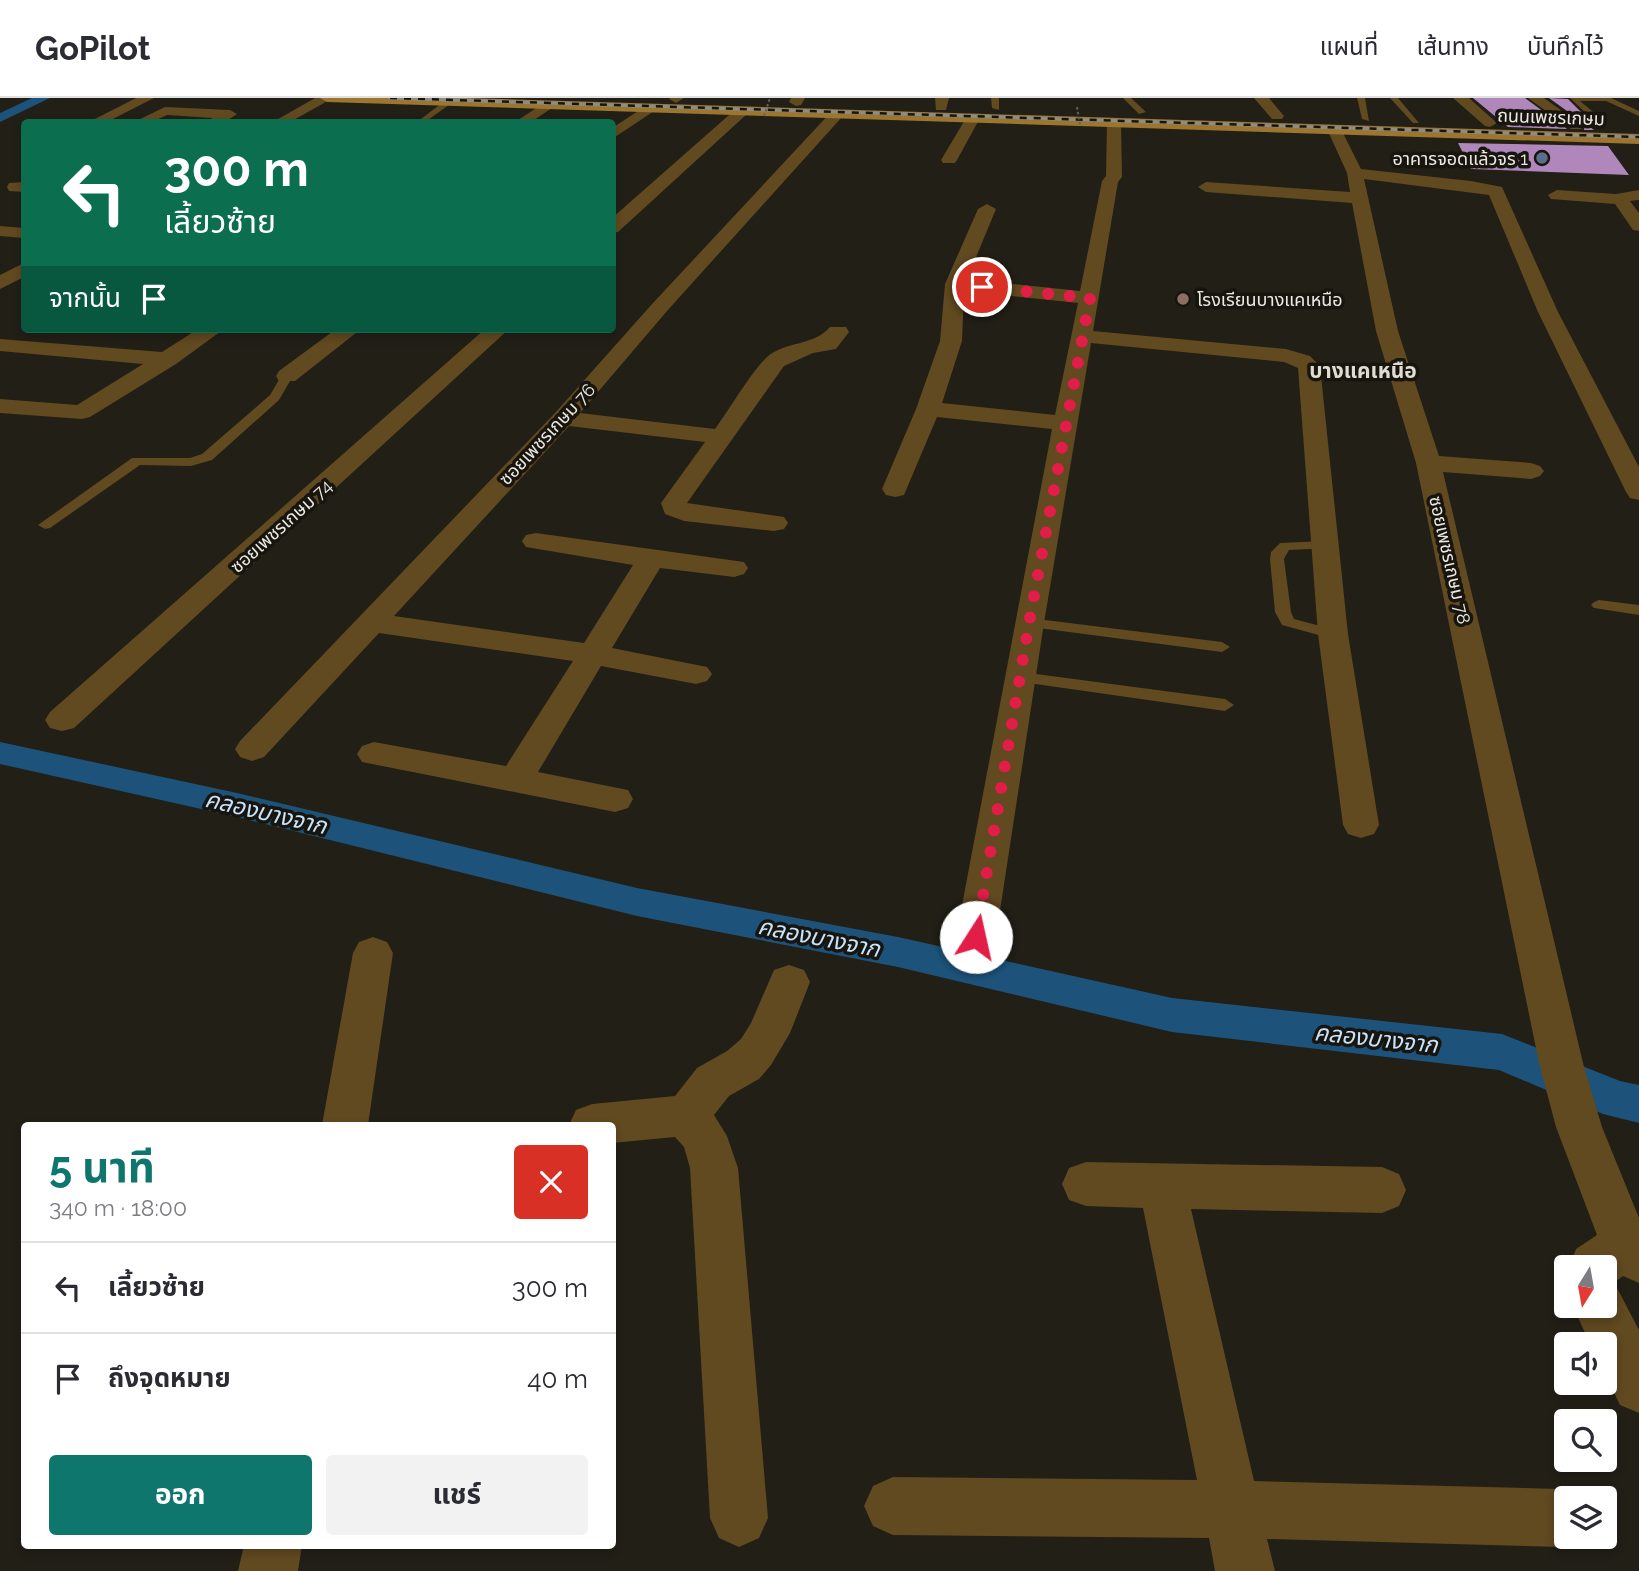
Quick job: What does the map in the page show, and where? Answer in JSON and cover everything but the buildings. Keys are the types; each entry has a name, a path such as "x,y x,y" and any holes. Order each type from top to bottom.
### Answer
{"main road":[{"name":"ถนนเพชรเกษม","path":"327,98 449,102 735,103 797,100 995,103 1334,129 1638,137"},
{"name":"ถนนเพชรเกษม","path":"645,103 677,98 837,114 973,118 1142,112 1244,113 1599,126 1638,137"}],"street":[{"path":"102,119 147,98"},
{"path":"286,119 327,98"},
{"path":"1261,98 1277,116"},
{"path":"1460,98 1490,123"},
{"path":"1535,98 1576,125"},
{"path":"526,119 550,102"},
{"path":"616,131 645,103"},
{"path":"616,224 735,103"},
{"path":"148,119 165,111 230,114 221,119"},
{"path":"976,937 1029,623 1110,181 1114,177 1108,113"},
{"name":"ซอยเพชรเกษม 76","path":"252,749 563,418 660,307 837,114"},
{"path":"949,160 973,118"},
{"name":"ซอยเพชรเกษม 78","path":"1334,129 1358,185 1387,331 1429,463 1440,527 1561,1063 1619,1256"},
{"path":"1206,187 1471,186 1496,191 1548,312 1639,492"},
{"path":"1557,195 1620,199 1623,196 1639,195"},
{"path":"1620,199 1639,226"},
{"path":"895,489 928,409 951,341 955,284 987,209"},
{"path":"0,231 21,233"},
{"path":"6,283 21,271"},
{"path":"955,284 1090,298"},
{"path":"774,523 684,513 674,508 674,503 776,361 808,346 828,344 838,332"},
{"path":"0,406 82,412 207,333"},
{"path":"287,376 345,333"},
{"name":"ซอยเพชรเกษม 74","path":"61,720 494,333"},
{"path":"1083,336 1286,356 1302,360 1309,366 1333,634 1361,825"},
{"path":"0,345 168,359"},
{"path":"928,409 1067,423"},
{"path":"563,418 721,437"},
{"path":"1429,463 1531,471"},
{"path":"536,541 651,559 734,568"},
{"path":"515,782 590,654 651,559"},
{"path":"369,622 590,654 696,674"},
{"path":"374,754 615,799"},
{"path":"345,1122 373,953"},
{"path":"686,1116 713,1083 744,1065 756,1052 769,1033 789,982"},
{"path":"615,1122 660,1116 686,1116 704,1136 714,1168 739,1518"},
{"path":"1086,1184 1382,1190"},
{"path":"1162,1186 1245,1571"},
{"path":"1605,1318 1639,1386"},
{"path":"893,1506 1232,1509 1554,1518"},
{"path":"268,1571 272,1549"}],"lane":[{"path":"1127,98 1142,112"},
{"path":"1361,98 1366,119"},
{"path":"1394,98 1416,121"},
{"path":"1599,126 1588,121 1587,118 1593,115 1573,99 1611,100 1639,114"},
{"path":"425,119 449,102"},
{"path":"45,525 137,461 191,462 207,457 275,397 287,376"},
{"path":"1325,545 1284,546 1278,552 1277,559 1283,612 1288,622 1333,634"},
{"path":"1599,605 1639,610"},
{"path":"1029,623 1222,647"},
{"path":"1021,677 1225,705"}],"path":[{"path":"764,116 770,98"},
{"path":"1077,107 1080,125"}],"waterway":[{"path":"0,118 43,98"},
{"name":"คลองบางจาก","path":"0,753 237,805 637,902 898,952 1172,1015 1502,1052 1618,1100 1639,1104"}],"railway":[{"path":"390,98 1639,137"}],"place":[{"name":"อาคารจอดแล้วจร 1","path":"1542,158"},
{"name":"โรงเรียนบางแคเหนือ","path":"1183,299"}],"district":[{"name":"บางแคเหนือ","path":"1363,370"}],"route":[{"path":"976,937 1029,623 1090,298 982,287"}]}
